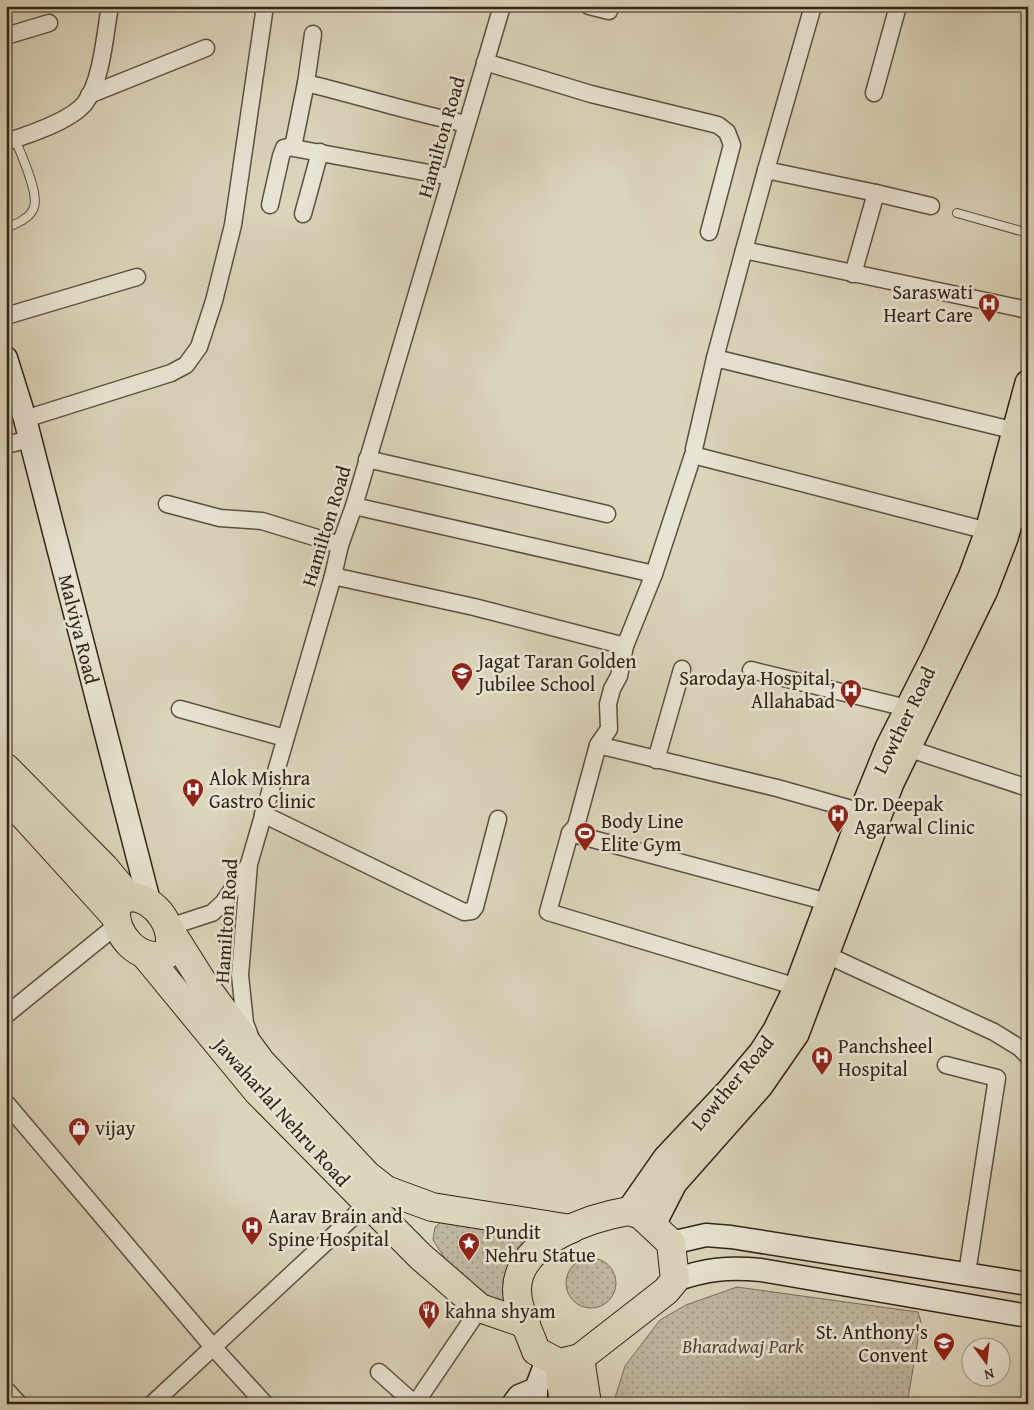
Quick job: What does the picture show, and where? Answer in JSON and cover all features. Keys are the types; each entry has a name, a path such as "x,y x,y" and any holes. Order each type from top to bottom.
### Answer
{"highway":[{"name":"Jawaharlal Nehru Road","path":"6,768 104,867 128,910 134,948 146,956 258,1092 420,1256 480,1308 526,1324"},
{"name":"Jawaharlal Nehru Road","path":"6,796 128,910 170,929 205,986 261,1062 367,1175 386,1190 432,1207 571,1229"},
{"path":"146,956 166,955 171,947 170,929"},
{"path":"562,1359 666,1291 675,1280 662,1233 641,1215 629,1211 610,1214 571,1229 543,1244 530,1258 522,1272 517,1287 519,1303 536,1351 562,1359 587,1404"},
{"path":"562,1359 564,1404"}],"main road":[{"name":"Lowther Road","path":"629,1211 666,1158 730,1090 762,1052 776,1030 797,987 862,812 907,708 954,615 988,531 1028,383"},
{"name":"Lowther Road","path":"662,1233 674,1182 760,1086 796,1034 828,956 891,783 1020,518 1028,456"}],"street":[{"path":"11,141 44,129 85,104 94,84 110,6"},
{"path":"6,445 27,429 172,373 186,365 198,348 214,301 233,225 265,6"},
{"name":"Hamilton Road","path":"261,1062 245,1024 240,976 250,864 333,576 340,545 354,506 502,6"},
{"path":"589,6 609,11"},
{"path":"694,449 715,358 744,250 813,6"},
{"path":"874,93 898,6"},
{"path":"6,36 49,23"},
{"path":"293,147 306,83 313,34"},
{"path":"89,95 206,48"},
{"path":"485,62 591,94 718,125 727,132 732,145 709,232"},
{"path":"306,83 414,113 467,124"},
{"path":"270,205 284,148 293,147 451,177"},
{"path":"303,214 320,152"},
{"path":"766,170 931,206"},
{"path":"853,274 876,193"},
{"path":"744,250 1028,310"},
{"path":"6,316 136,277"},
{"name":"Malviya Road","path":"6,358 27,429 128,910"},
{"path":"715,358 1016,431"},
{"path":"797,987 548,912 570,833 576,826 598,745 609,729 608,704 612,689 619,676 625,646 654,574 693,454 988,531"},
{"path":"368,459 607,514"},
{"path":"167,504 220,518 262,521 340,545"},
{"path":"354,506 654,574"},
{"path":"333,576 474,607 625,646"},
{"path":"656,760 682,670"},
{"path":"751,670 907,708"},
{"path":"180,709 285,738"},
{"path":"598,745 777,788 862,812"},
{"path":"907,748 1028,788"},
{"path":"263,814 464,912 472,911 475,907 498,819"},
{"path":"570,833 828,902"},
{"path":"170,929 212,913 223,902 250,864"},
{"path":"6,1015 128,910"},
{"path":"828,956 994,1032 1020,1048 1028,1056"},
{"path":"946,1065 997,1078 966,1273"},
{"path":"6,1103 265,1404"},
{"path":"152,1404 367,1204"},
{"path":"662,1233 730,1237 1028,1284"},
{"path":"675,1280 704,1270 733,1267 761,1270 1028,1316"},
{"path":"379,1372 415,1404 480,1308"},
{"path":"513,1404 518,1396 536,1396 562,1359"},
{"path":"6,1390 19,1404"}],"lane":[{"path":"6,228 30,215 36,198 11,141"},
{"path":"958,213 1028,233"}],"green space":[{"path":"445,1219 494,1225 520,1238 523,1248 508,1304 496,1307 462,1285 433,1240 435,1227"},
{"path":"586,1258 596,1258 609,1265 616,1278 616,1288 609,1301 596,1308 586,1308 577,1304 570,1297 566,1288 566,1278 570,1269 577,1262"},
{"name":"Bharadwaj Park","path":"737,1287 918,1312 921,1322 907,1404 613,1404 625,1366 660,1320 686,1305"}],"place":[{"name":"Saraswati Heart Care","path":"989,323"},
{"name":"Jagat Taran Golden Jubilee School","path":"462,692"},
{"name":"Sarodaya Hospital, Allahabad","path":"851,709"},
{"name":"Alok Mishra Gastro Clinic","path":"193,808"},
{"name":"Dr. Deepak Agarwal Clinic","path":"838,834"},
{"name":"Body Line Elite Gym","path":"585,852"},
{"name":"Panchsheel Hospital","path":"822,1076"},
{"name":"vijay","path":"79,1147"},
{"name":"Aarav Brain and Spine Hospital","path":"252,1246"},
{"name":"Pundit Nehru Statue","path":"469,1262"},
{"name":"kahna shyam","path":"429,1330"},
{"name":"St. Anthony's Convent","path":"944,1362"}]}
